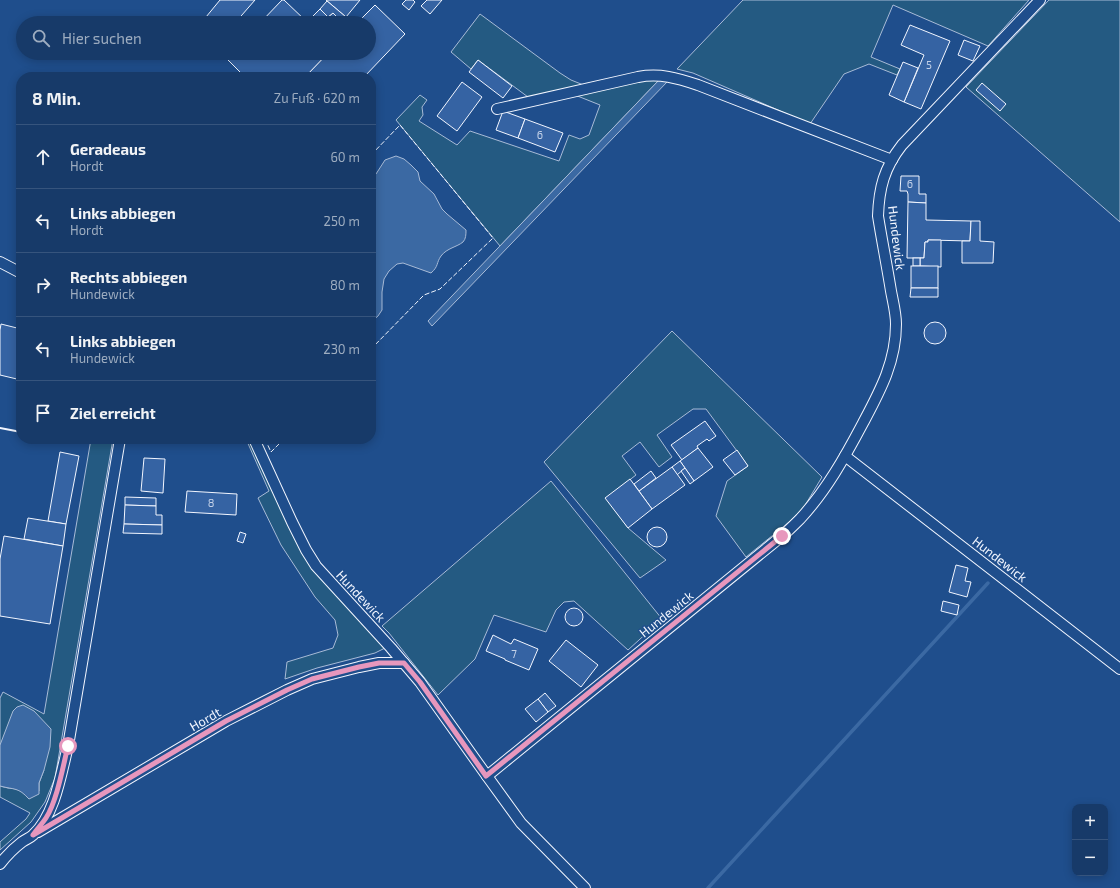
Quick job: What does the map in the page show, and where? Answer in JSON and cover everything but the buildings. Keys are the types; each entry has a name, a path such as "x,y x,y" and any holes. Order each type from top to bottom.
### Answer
{"street":[{"name":"Hundewick","path":"486,776 782,536 800,519 813,503 845,456 884,381 895,346 896,322 878,216 878,206 883,178 898,150 914,131 1040,0"},
{"path":"497,110 627,80 658,75 679,79 698,85 892,160"},
{"path":"0,262 16,270"},
{"name":"Hordt","path":"33,835 47,817 61,778 68,746 119,444"},
{"name":"Hundewick","path":"256,444 292,522 316,566 420,682 521,823 585,888"},
{"name":"Hundewick","path":"845,456 1120,669"},
{"name":"Hordt","path":"0,864 13,850 33,835 226,721 287,690 312,679 359,667 379,663 404,663"}],"shaded area":[{"path":"743,0 1029,0 988,46 893,5 871,57 900,69 897,75 869,64 844,74 810,124 693,73 677,69"},
{"path":"1049,0 1120,0 1120,222 966,87"},
{"path":"480,14 560,73 571,80 586,86 528,97 478,60 471,69 451,52"},
{"path":"644,78 660,79 500,246 396,120 420,95 427,100 422,107 423,115 419,121 457,145 470,131 559,161 569,135 580,139 589,135 600,105 575,95"},
{"path":"660,79 668,81 432,326 428,321"},
{"path":"396,156 404,159 411,165 418,172 420,181 434,194 442,209 466,230 466,236 463,242 443,253 431,273 403,263 397,264 389,271 384,279 382,310 376,318 376,174 385,160"},
{"path":"672,331 822,477 804,507 789,522 746,557 716,516 727,481 748,466 706,409 693,409 657,435 672,457 659,467 640,442 622,456 636,475 606,498 628,528 666,560 640,578 544,462"},
{"path":"90,444 112,444 55,778 45,802 31,822 0,850 0,842 26,819 30,813 0,797 0,786 18,789 23,792 39,791 39,783 44,770 3,740 0,745 0,698 3,692 44,714"},
{"path":"248,444 254,444 300,546 387,647 375,653 317,668 285,679 287,662 333,648 338,635 335,620 315,597 281,545 258,498 269,491"},
{"path":"551,481 662,619 628,650 574,601 564,602 556,610 546,632 494,615 475,659 438,695 382,626"},
{"path":"23,705 34,711 51,729 50,747 39,783 39,794 29,799 19,791 0,786 0,745 13,711 17,707"}],"waterway":[{"path":"708,888 988,583"}],"fence":[{"path":"376,150 400,125 493,238 440,289 424,295 376,344"},
{"path":"267,444 271,452 279,444"}],"wall":[{"path":"0,428 16,431"}],"route":[{"path":"68,746 61,778 47,817 33,835 226,721 287,690 312,679 333,673 379,663 404,663 420,682 486,776 782,536"}]}
